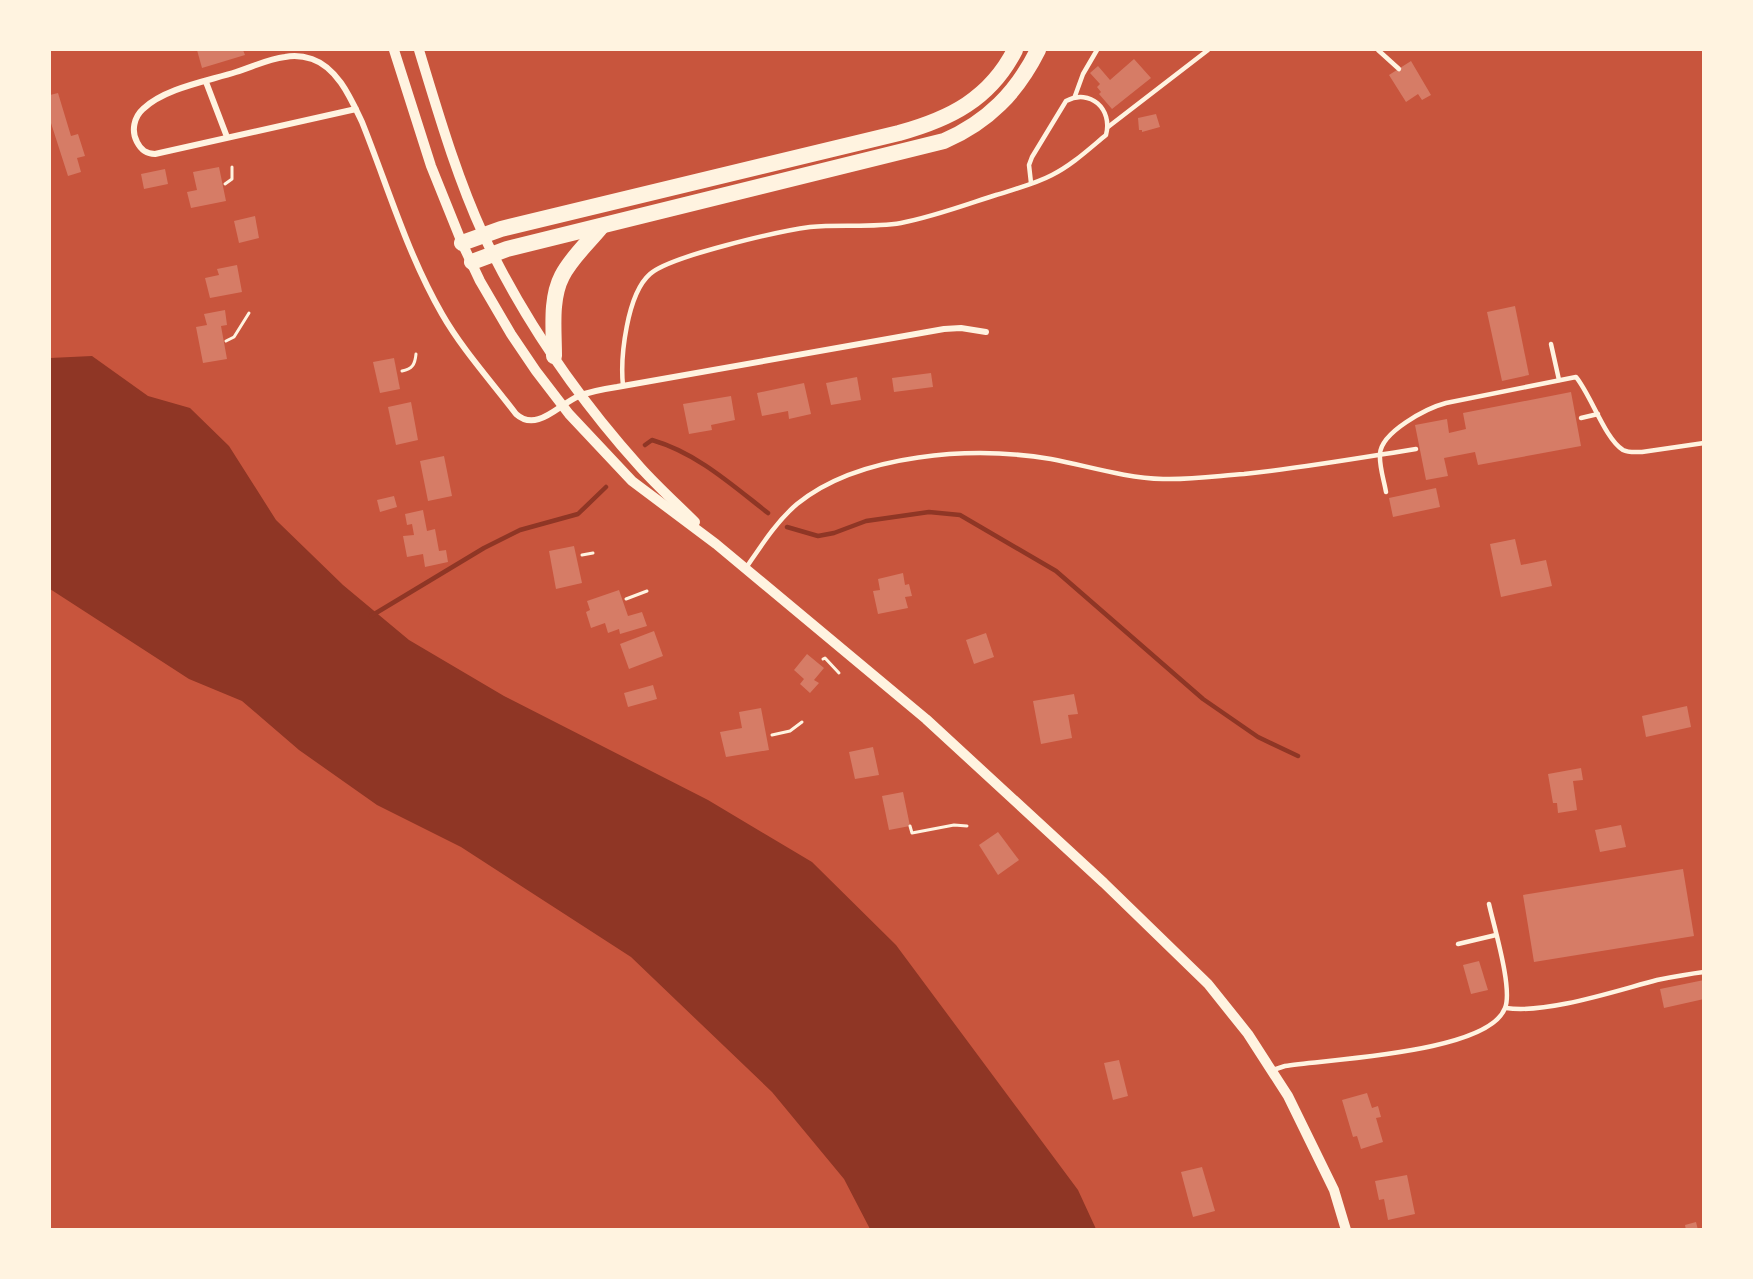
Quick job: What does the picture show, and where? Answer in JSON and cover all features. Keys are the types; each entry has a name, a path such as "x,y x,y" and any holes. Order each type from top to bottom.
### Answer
{"highway":[{"path":"462,243 484,235 937,122 968,105 983,93 1006,66 1015,50"},
{"path":"472,262 493,253 944,141 970,129 1001,104 1020,81 1038,50"},
{"path":"554,356 554,308 558,287 568,266 601,227"}],"street":[{"path":"394,50 431,166 462,243 511,334 536,371 587,435 632,481 746,568 900,696 1158,934 1224,1002 1273,1070 1288,1096 1334,1190 1346,1230"},
{"path":"419,50 458,171 484,235 554,356 581,395 641,469 716,544"},
{"path":"356,110 155,154 145,152 137,142 134,123 141,110 161,97 281,57 300,56 321,63 341,84 356,110 408,246 441,313 456,336 520,418 529,421 540,420 581,395 623,386 944,329 961,328 986,332"},
{"path":"206,82 226,137"}],"lane":[{"path":"1075,96 1083,74 1097,50"},
{"path":"1108,128 1208,50"},
{"path":"1378,50 1399,69"},
{"path":"623,386 622,363 630,313 636,293 649,274 666,264 686,257 792,230 810,227 901,223 942,212 1031,183 1052,176 1106,135 1108,119 1093,100 1084,96 1075,96 1066,101 1032,157 1029,165 1031,183"},
{"path":"1551,344 1559,380"},
{"path":"1386,492 1379,455 1385,441 1391,434 1435,406 1576,377 1611,438 1627,452 1704,443"},
{"path":"1581,418 1598,414"},
{"path":"746,568 787,513 812,493 848,475 904,461 946,456 1010,455 1050,459 1136,477 1174,479 1273,471 1416,449"},
{"path":"1273,1070 1285,1065 1363,1057 1444,1043 1485,1028 1501,1016 1506,1008 1507,989 1489,904"},
{"path":"1458,944 1496,935"},
{"path":"1506,1008 1520,1010 1542,1007 1704,972"}],"path":[{"path":"225,184 232,179 232,167"},
{"path":"226,340 234,337 249,313"},
{"path":"402,371 413,367 416,354"},
{"path":"582,555 592,553"},
{"path":"626,599 647,591"},
{"path":"823,659 825,658 839,673"},
{"path":"772,735 790,731 802,722"},
{"path":"910,826 912,833 954,825 967,826"}],"shaded area":[{"path":"92,356 148,396 190,408 229,446 276,520 343,585 409,640 504,696 708,800 812,862 896,945 1078,1190 1096,1229 870,1229 844,1179 772,1092 631,957 461,847 377,805 299,750 242,701 189,679 50,589 50,358"}],"building":[{"path":"197,50 243,50 245,55 202,68"},
{"path":"1134,59 1151,78 1112,109 1099,94 1101,92 1097,87 1100,84 1090,73 1098,66 1110,80"},
{"path":"1411,61 1431,95 1422,100 1418,94 1406,102 1389,75"},
{"path":"58,93 71,136 78,134 85,156 77,158 81,172 68,176 50,120 50,95"},
{"path":"1156,114 1160,127 1142,132 1139,130 1138,118"},
{"path":"219,167 226,201 191,208 187,192 197,190 193,172"},
{"path":"165,169 168,184 144,189 141,174"},
{"path":"255,216 259,238 239,243 234,221"},
{"path":"237,265 242,292 210,298 205,278 219,275 217,269"},
{"path":"1515,306 1529,375 1502,381 1487,312"},
{"path":"225,310 227,325 221,326 227,359 203,363 196,327 207,325 204,314"},
{"path":"394,358 400,389 380,393 373,362"},
{"path":"931,373 933,387 894,392 892,378"},
{"path":"857,377 861,400 831,405 826,383"},
{"path":"804,383 811,414 789,419 788,411 762,416 757,393"},
{"path":"1571,392 1581,446 1478,465 1475,452 1444,458 1448,476 1426,480 1415,425 1447,419 1449,433 1466,429 1463,413"},
{"path":"731,396 735,420 711,425 712,430 689,434 683,404"},
{"path":"411,402 418,440 396,445 388,407"},
{"path":"444,456 452,496 428,501 420,461"},
{"path":"1436,488 1440,507 1393,517 1389,498"},
{"path":"394,496 397,507 380,512 377,500"},
{"path":"423,510 427,531 435,529 439,551 446,550 448,562 425,567 423,554 407,557 403,536 414,535 412,524 407,525 405,514"},
{"path":"1515,539 1521,565 1546,560 1552,586 1501,597 1490,544"},
{"path":"574,546 582,583 556,589 549,551"},
{"path":"903,573 905,585 909,584 912,596 905,597 908,608 878,614 873,591 880,590 878,579"},
{"path":"619,590 628,616 642,612 647,626 620,634 619,629 608,633 605,623 591,628 586,612 590,610 587,601"},
{"path":"654,631 663,656 629,669 620,644"},
{"path":"986,633 994,657 974,664 966,640"},
{"path":"807,654 824,668 814,680 819,683 810,693 800,684 804,679 794,670"},
{"path":"653,685 657,699 628,707 624,693"},
{"path":"1074,694 1078,714 1068,715 1072,738 1041,744 1033,701"},
{"path":"1687,706 1691,727 1646,737 1642,716"},
{"path":"761,708 769,750 726,757 720,732 742,728 739,712"},
{"path":"873,747 879,775 855,779 849,752"},
{"path":"1581,768 1583,780 1573,781 1577,810 1558,813 1557,803 1553,803 1548,774"},
{"path":"903,792 910,826 889,830 882,796"},
{"path":"1621,825 1626,847 1600,852 1595,830"},
{"path":"998,832 1019,860 998,875 979,845"},
{"path":"1683,869 1694,936 1534,962 1523,895"},
{"path":"1479,961 1488,990 1471,994 1463,965"},
{"path":"1704,980 1704,999 1664,1008 1660,989"},
{"path":"1119,1060 1128,1096 1113,1100 1104,1063"},
{"path":"1367,1093 1372,1108 1378,1106 1381,1117 1376,1118 1383,1142 1361,1149 1357,1136 1353,1137 1342,1100"},
{"path":"1202,1167 1215,1211 1193,1217 1181,1172"},
{"path":"1407,1175 1415,1214 1388,1220 1384,1199 1379,1200 1375,1181"},
{"path":"1696,1222 1698,1230 1686,1230 1685,1225"}],"waterway":[{"path":"645,445 652,440 699,461 768,513"},
{"path":"371,616 484,548 520,530 578,514 606,487"},
{"path":"787,527 818,536 834,533 866,521 929,512 960,515 1056,571 1203,699 1258,737 1298,756"}]}
